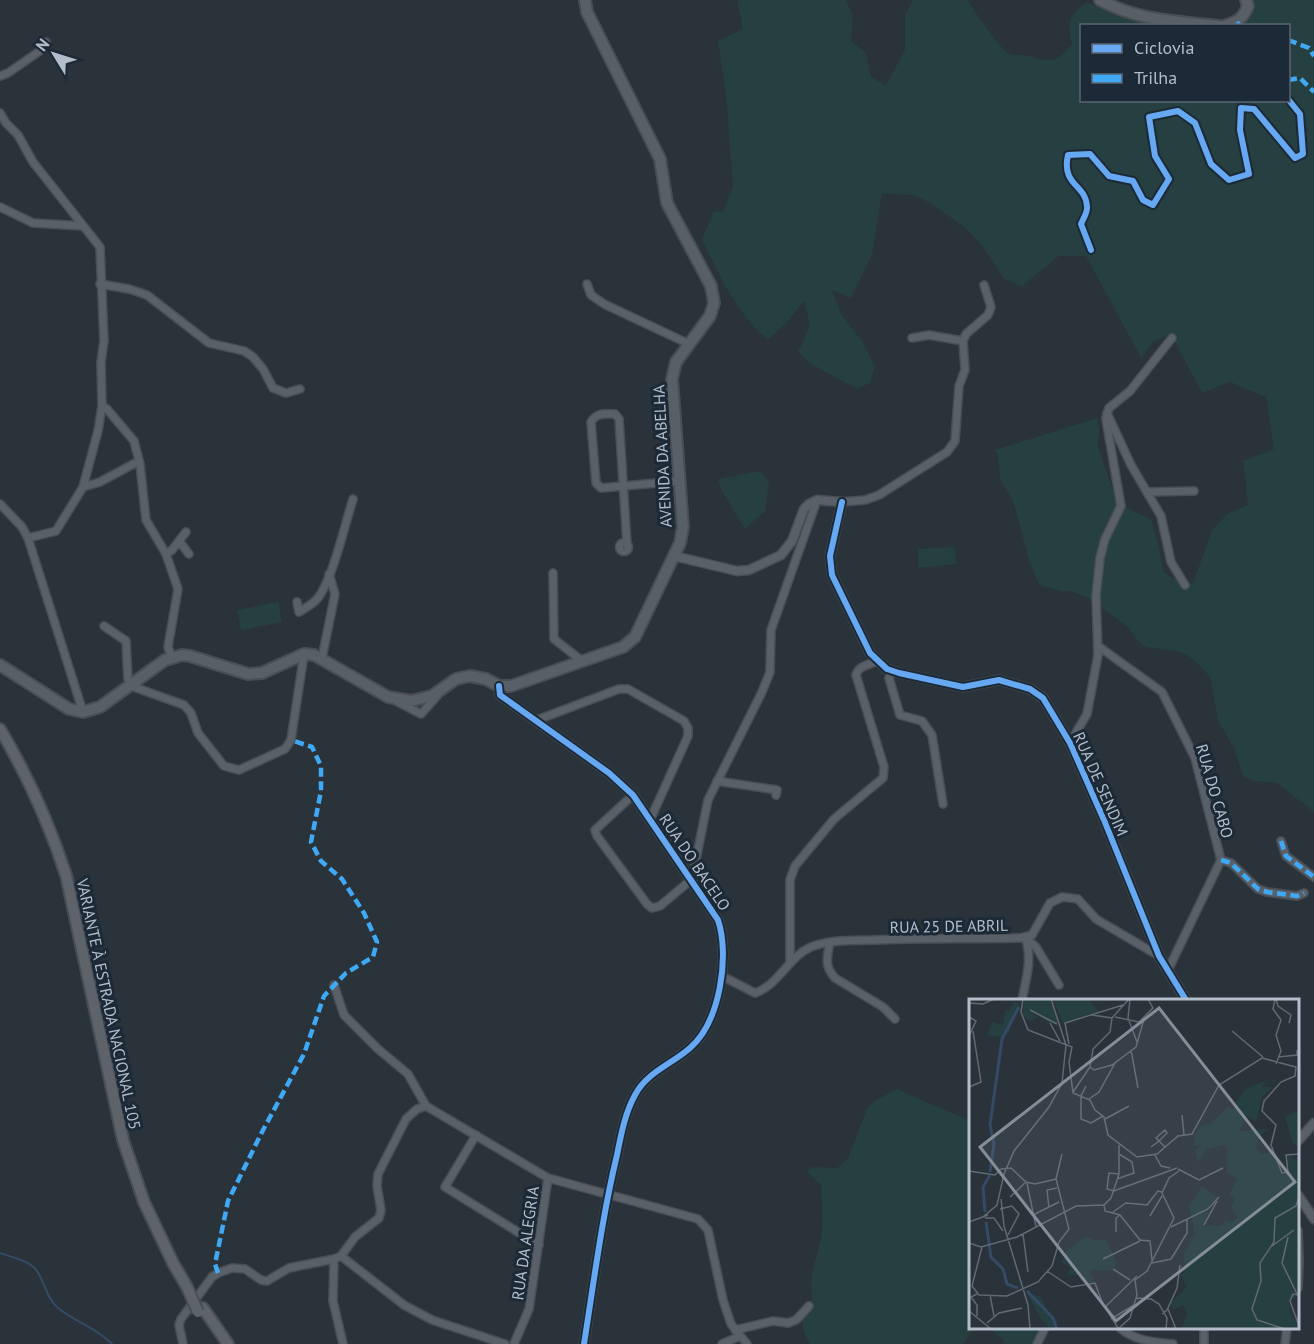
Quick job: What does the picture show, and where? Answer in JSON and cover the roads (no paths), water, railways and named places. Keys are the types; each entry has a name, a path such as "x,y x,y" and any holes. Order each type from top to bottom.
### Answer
{"main road":[{"name":"AVENIDA DA ABELHA","path":"304,654 322,658 388,697 411,701 432,696 456,680 470,676 486,679 499,686 511,686 623,647 635,637 680,543 683,527 672,379 676,362 710,316 714,303 711,286 667,203 660,159 587,12 585,0"},
{"path":"1100,0 1117,10 1140,17 1204,24"},
{"path":"1230,24 1237,22 1244,16 1248,6 1246,0"},
{"path":"0,665 69,709 83,712 100,707 165,660 182,655 248,674 261,673 304,654"},
{"name":"VARIANTE À ESTRADA NACIONAL 105","path":"0,729 20,762 52,832 66,875 123,1140 144,1202 173,1263 200,1310"},
{"path":"200,1310 219,1344"},
{"path":"200,1310 228,1344"}],"street":[{"path":"0,76 44,48 46,42"},
{"path":"0,113 18,135 33,162 100,247 104,341 101,362 102,406 98,431 83,487 56,531 28,538"},
{"path":"0,207 33,223 83,226"},
{"path":"100,284 147,295 208,343 244,351 253,357 263,369 273,388 286,393 300,389"},
{"path":"587,285 591,295 604,304 689,344"},
{"path":"674,556 737,571 749,570 781,555 792,542 804,509 817,500 842,502 866,500 879,495 947,452 955,441 959,386 965,370 963,341 966,334 988,315 991,307 984,285"},
{"path":"912,338 930,336 963,341"},
{"path":"1070,743 1086,714 1098,655 1096,596 1100,558 1121,506 1107,413 1112,405 1130,391 1173,338"},
{"path":"102,406 134,441 139,461 146,520 166,554 178,590 168,647 172,658"},
{"path":"1107,413 1131,465 1161,516 1171,562 1185,585"},
{"path":"627,544 624,486 618,418 615,414 598,414 591,422 596,483 601,488 624,486 680,481"},
{"path":"83,487 100,482 139,461"},
{"path":"1148,492 1194,491"},
{"path":"297,602 299,612 319,597 329,574 353,499"},
{"path":"633,795 595,830 597,836 652,908 660,906 692,879 708,800 770,672 771,630 817,500"},
{"name":"RUA DE SENDIM","path":"842,502 830,556 832,574 870,653 892,671 963,687 999,680 1030,689 1043,698 1070,743 1159,956 1185,999"},
{"path":"0,504 22,527 28,538 83,712"},
{"path":"166,554 186,532"},
{"path":"179,541 189,554"},
{"path":"553,573 554,639 582,661"},
{"path":"322,658 335,594 329,574"},
{"path":"105,626 126,641 128,679 131,686 184,705 191,713 198,733 224,766 239,770 285,749 291,740 304,654"},
{"name":"RUA DO CABO","path":"1098,646 1162,692 1194,758 1221,860 1168,970"},
{"path":"790,963 790,880 795,866 834,819 883,778 884,767 856,675 862,667 877,661"},
{"path":"892,671 889,678 900,715 922,721 932,735 944,804"},
{"name":"RUA DO BACELO","path":"499,686 500,695 609,773 633,795 692,879 722,930 724,957 722,976 716,1004 699,1038 690,1048 651,1076 636,1092 626,1114 607,1194 584,1344"},
{"path":"511,686 514,705"},
{"path":"537,720 619,689 628,689 684,721 688,728 688,736 650,820"},
{"path":"717,781 777,790 776,795"},
{"path":"1281,841 1286,856 1314,877"},
{"path":"1221,860 1231,863 1258,889 1297,896 1304,893"},
{"name":"RUA 25 DE ABRIL","path":"722,976 755,993 765,990 790,963 809,948 830,942 1025,937 1032,935 1050,903 1062,897 1078,899 1096,919 1159,956"},
{"path":"1025,937 1036,948 1059,986"},
{"path":"1022,999 1030,956 1025,937"},
{"path":"830,942 826,964 829,971 835,978 883,1007 895,1019"},
{"path":"334,985 344,1015 378,1049 408,1074 426,1106 548,1178 698,1219 708,1230 723,1300 731,1324 747,1344"},
{"path":"183,1344 179,1325 181,1319 212,1277 218,1273 232,1268 244,1269 261,1280 267,1281 289,1268 337,1257 355,1237 379,1218 381,1210 377,1186 378,1174 406,1119 417,1109 426,1106"},
{"path":"1299,1140 1314,1123"},
{"path":"476,1135 445,1187 539,1245"},
{"name":"RUA DA ALEGRIA","path":"514,1344 529,1309 548,1178"},
{"path":"1299,1200 1314,1219"},
{"path":"337,1257 333,1301 343,1344"},
{"path":"337,1257 404,1305 432,1320 505,1344"},
{"path":"722,1344 738,1333 773,1320 788,1323 795,1320 809,1306"},
{"path":"1037,1344 1044,1329"},
{"path":"1121,1329 1127,1335 1138,1339 1173,1344"},
{"path":"1285,1344 1287,1329"}],"waterway":[{"path":"0,1253 34,1268 51,1300 58,1308 99,1333 112,1344"}]}
